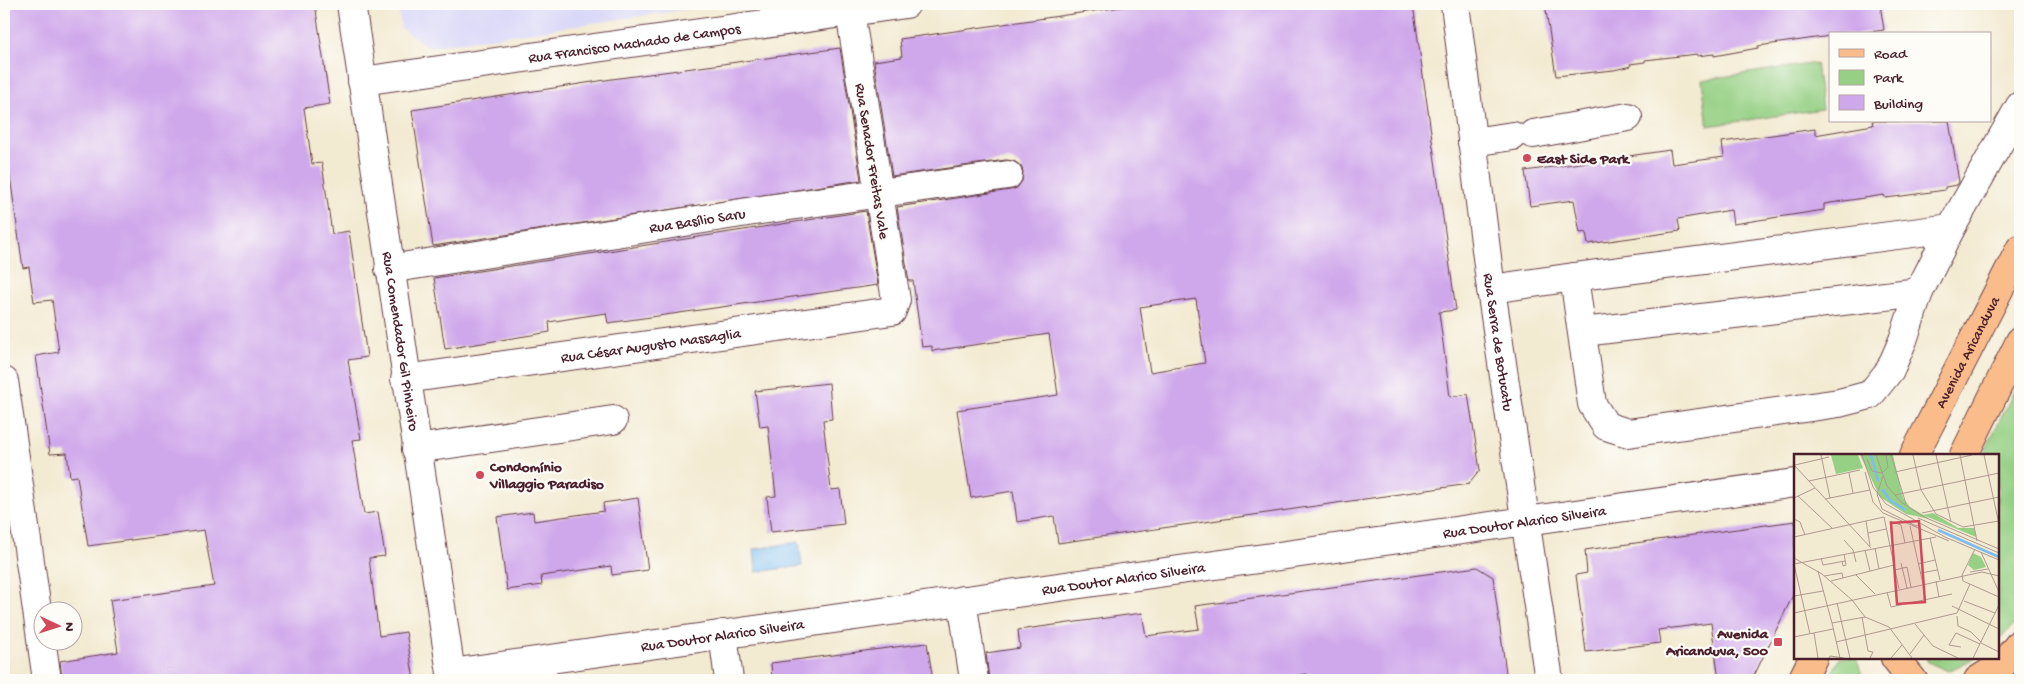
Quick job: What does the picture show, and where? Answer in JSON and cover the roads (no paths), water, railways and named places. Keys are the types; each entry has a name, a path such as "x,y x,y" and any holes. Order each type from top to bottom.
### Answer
{"main road":[{"name":"Avenida Aricanduva","path":"1915,454 2020,250"},
{"path":"1964,454 2020,341"},
{"path":"1978,680 2003,664 2020,643"},
{"path":"1802,680 1812,659"},
{"path":"1896,659 1913,680"},
{"path":"2008,680 2020,660"}],"street":[{"name":"Rua Comendador Gil Pinheiro","path":"351,4 405,379 451,676"},
{"name":"Rua Francisco Machado de Campos","path":"362,81 906,4"},
{"name":"Rua Serra de Botucatu","path":"1455,4 1491,289 1549,680"},
{"name":"Rua Senador Freitas Vale","path":"850,12 896,300 893,309"},
{"path":"1574,277 1592,404 1606,426 1628,433 1839,403 1870,395 1890,370 1903,340 1919,292 1951,228 2020,106"},
{"path":"1472,142 1628,117"},
{"name":"Rua Basílio Saru","path":"389,269 754,211 1008,175"},
{"path":"1491,289 1951,228"},
{"path":"1583,332 1919,292"},
{"name":"Rua César Augusto Massaglia","path":"405,379 890,312 893,309"},
{"path":"4,381 46,680"},
{"path":"416,449 614,420"},
{"name":"Rua Doutor Alarico Silveira","path":"451,676 723,634 1794,483"},
{"path":"962,600 974,680"},
{"path":"723,634 729,680"}],"water":[{"path":"799,542 802,566 756,572 754,549"}],"place":[{"name":"East Side Park","path":"1527,158"},
{"name":"Condomínio Villaggio Paradiso","path":"480,475"},
{"name":"Avenida Aricanduva, 500","path":"1778,642"}]}
